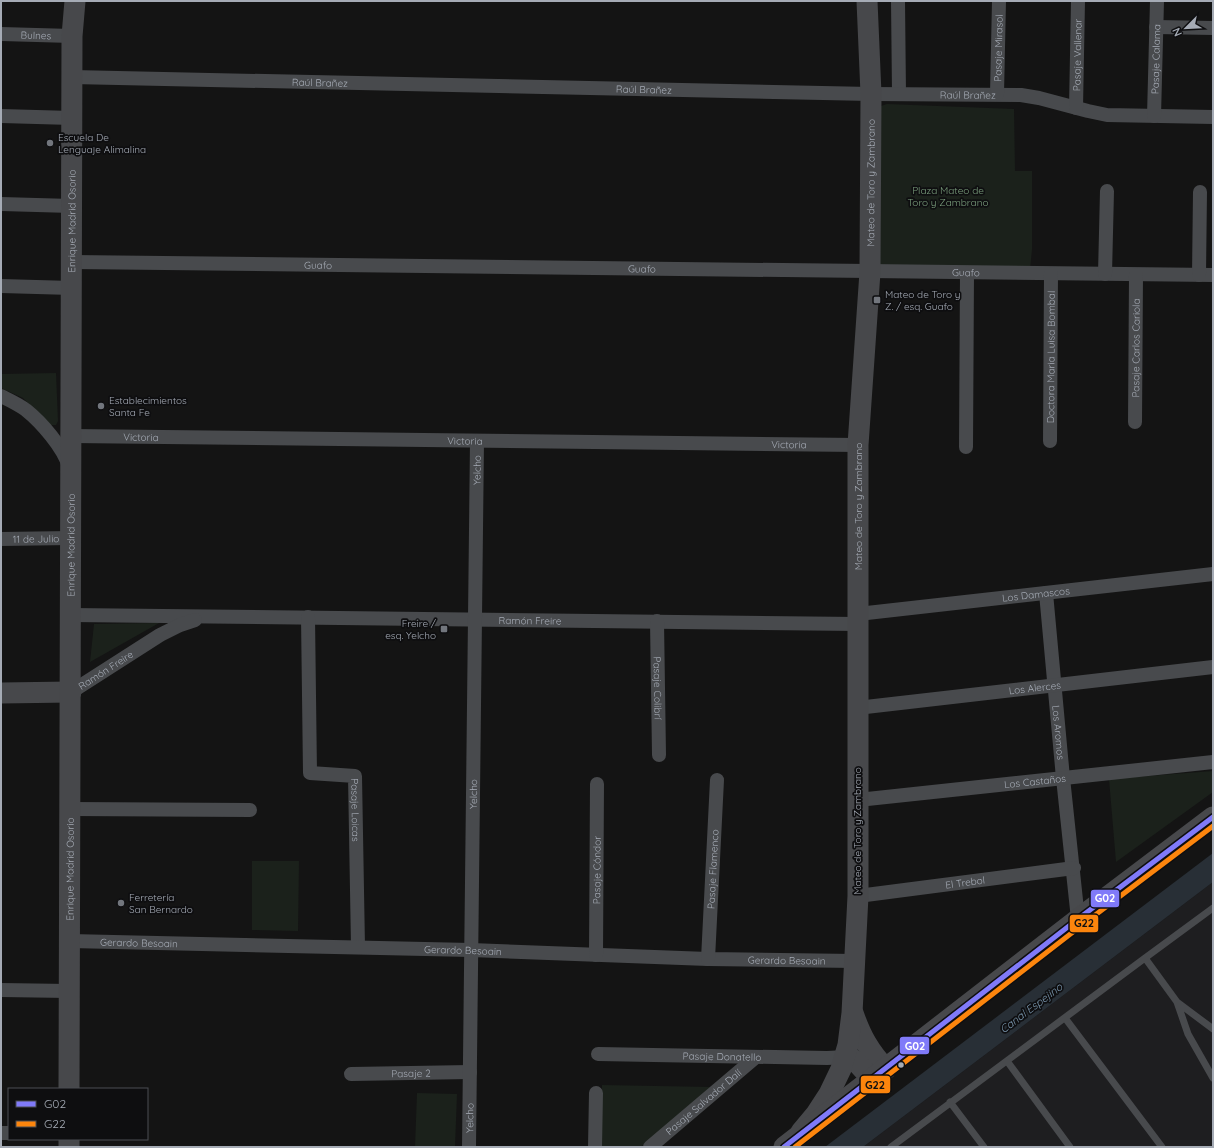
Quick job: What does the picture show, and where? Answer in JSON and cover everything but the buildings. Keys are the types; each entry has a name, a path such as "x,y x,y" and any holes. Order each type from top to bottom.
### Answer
{"street":[{"name":"Enrique Madrid Osorio","path":"69,1088 72,36 74,1"},
{"name":"Mateo de Toro y Zambrano","path":"801,1132 816,1114 829,1094 846,1057 852,1013 855,961 858,896 858,445 870,272 871,94 866,1"},
{"path":"898,1 899,94"},
{"name":"Pasaje Mirasol","path":"998,94 999,1"},
{"name":"Pasaje Vallenar","path":"1076,108 1078,1"},
{"name":"Pasaje Calama","path":"1154,116 1157,1"},
{"path":"1156,27 1213,28"},
{"name":"Bulnes","path":"1,34 72,36"},
{"name":"Raúl Brañez","path":"72,77 871,94 998,94 1039,98 1107,115 1213,117"},
{"path":"1,116 72,118"},
{"path":"1105,274 1107,191"},
{"path":"1200,192 1206,275"},
{"path":"1,204 72,206"},
{"name":"Guafo","path":"72,262 1206,275"},
{"path":"966,447 967,273"},
{"name":"Doctora Maria Luisa Bombal","path":"1050,441 1051,274"},
{"name":"Pasaje Carlos Cariola","path":"1135,422 1136,275"},
{"path":"1,286 72,288"},
{"path":"1,396 25,409 35,418 49,435 69,465 71,481"},
{"name":"Victoria","path":"71,436 858,445"},
{"name":"Yelcho","path":"469,1147 477,441"},
{"name":"11 de Julio","path":"1,539 71,538"},
{"name":"Los Damascos","path":"858,619 1046,593 1213,574"},
{"name":"Los Aromos","path":"1046,593 1078,919"},
{"name":"Ramón Freire","path":"71,615 657,621 858,619"},
{"name":"Ramón Freire","path":"1,693 71,692 160,635 180,625 203,617"},
{"name":"Pasaje Loicas","path":"308,617 310,773 355,776 358,948"},
{"name":"Pasaje Colibrí","path":"657,621 659,755"},
{"name":"Los Alerces","path":"857,708 1213,667"},
{"name":"Los Castaños","path":"858,800 1213,762"},
{"name":"Pasaje Flamenco","path":"708,959 716,780"},
{"name":"Pasaje Cóndor","path":"596,955 597,784"},
{"path":"70,810 250,810"},
{"path":"784,1147 801,1132 881,1073 1078,919 1213,817"},
{"name":"El Trebol","path":"858,896 1074,868"},
{"name":"Gerardo Besoain","path":"70,941 471,950 708,959 855,961"},
{"path":"1,990 69,991"},
{"name":"Mateo de Toro y Zambrano","path":"852,1013 859,1032 865,1044 875,1057 881,1073"},
{"name":"Pasaje Donatello","path":"598,1054 827,1058 846,1057"},
{"name":"Pasaje Salvador Dalí","path":"650,1147 756,1057"},
{"path":"846,1057 852,1058 865,1073 869,1075 881,1073"},
{"name":"Pasaje 2","path":"351,1074 470,1072"},
{"path":"595,1147 596,1093"}],"lane":[{"path":"892,1147 950,1102 1213,908"},
{"path":"1145,958 1177,1002 1188,1034 1213,1078"},
{"path":"1177,1002 1213,1029"},
{"path":"1064,1018 1162,1147"},
{"path":"1007,1061 1070,1147"},
{"path":"950,1102 984,1147"}],"shaded area":[{"path":"1213,882 1213,1147 863,1147"}],"green space":[{"name":"Plaza Mateo de Toro y Zambrano","path":"887,104 1014,109 1015,171 1032,171 1032,249 1030,269 880,265 881,106"},
{"path":"56,373 58,421 56,425 50,425 23,398 1,388 1,374"},
{"path":"159,623 90,662 94,624"},
{"path":"1213,771 1213,792 1116,862 1109,779"},
{"path":"252,861 299,861 298,931 252,930"},
{"path":"602,1085 711,1087 641,1147 601,1147"},
{"path":"417,1093 457,1094 455,1147 415,1147"}],"water":[{"name":"Canal Espejino","path":"1213,853 1213,882 863,1147 825,1147"}],"transit line":[{"name":"G02","path":"784,1147 1078,919 1213,817"},
{"name":"G22","path":"795,1147 1082,925 1213,826"}],"place":[{"name":"Escuela De Lenguaje Alimalina","path":"50,143"},
{"name":"Mateo de Toro y Z. / esq. Guafo","path":"877,300"},
{"name":"Establecimientos Santa Fe","path":"101,406"},
{"name":"Freire / esq. Yelcho","path":"444,629"},
{"name":"Ferretería San Bernardo","path":"121,903"}]}
